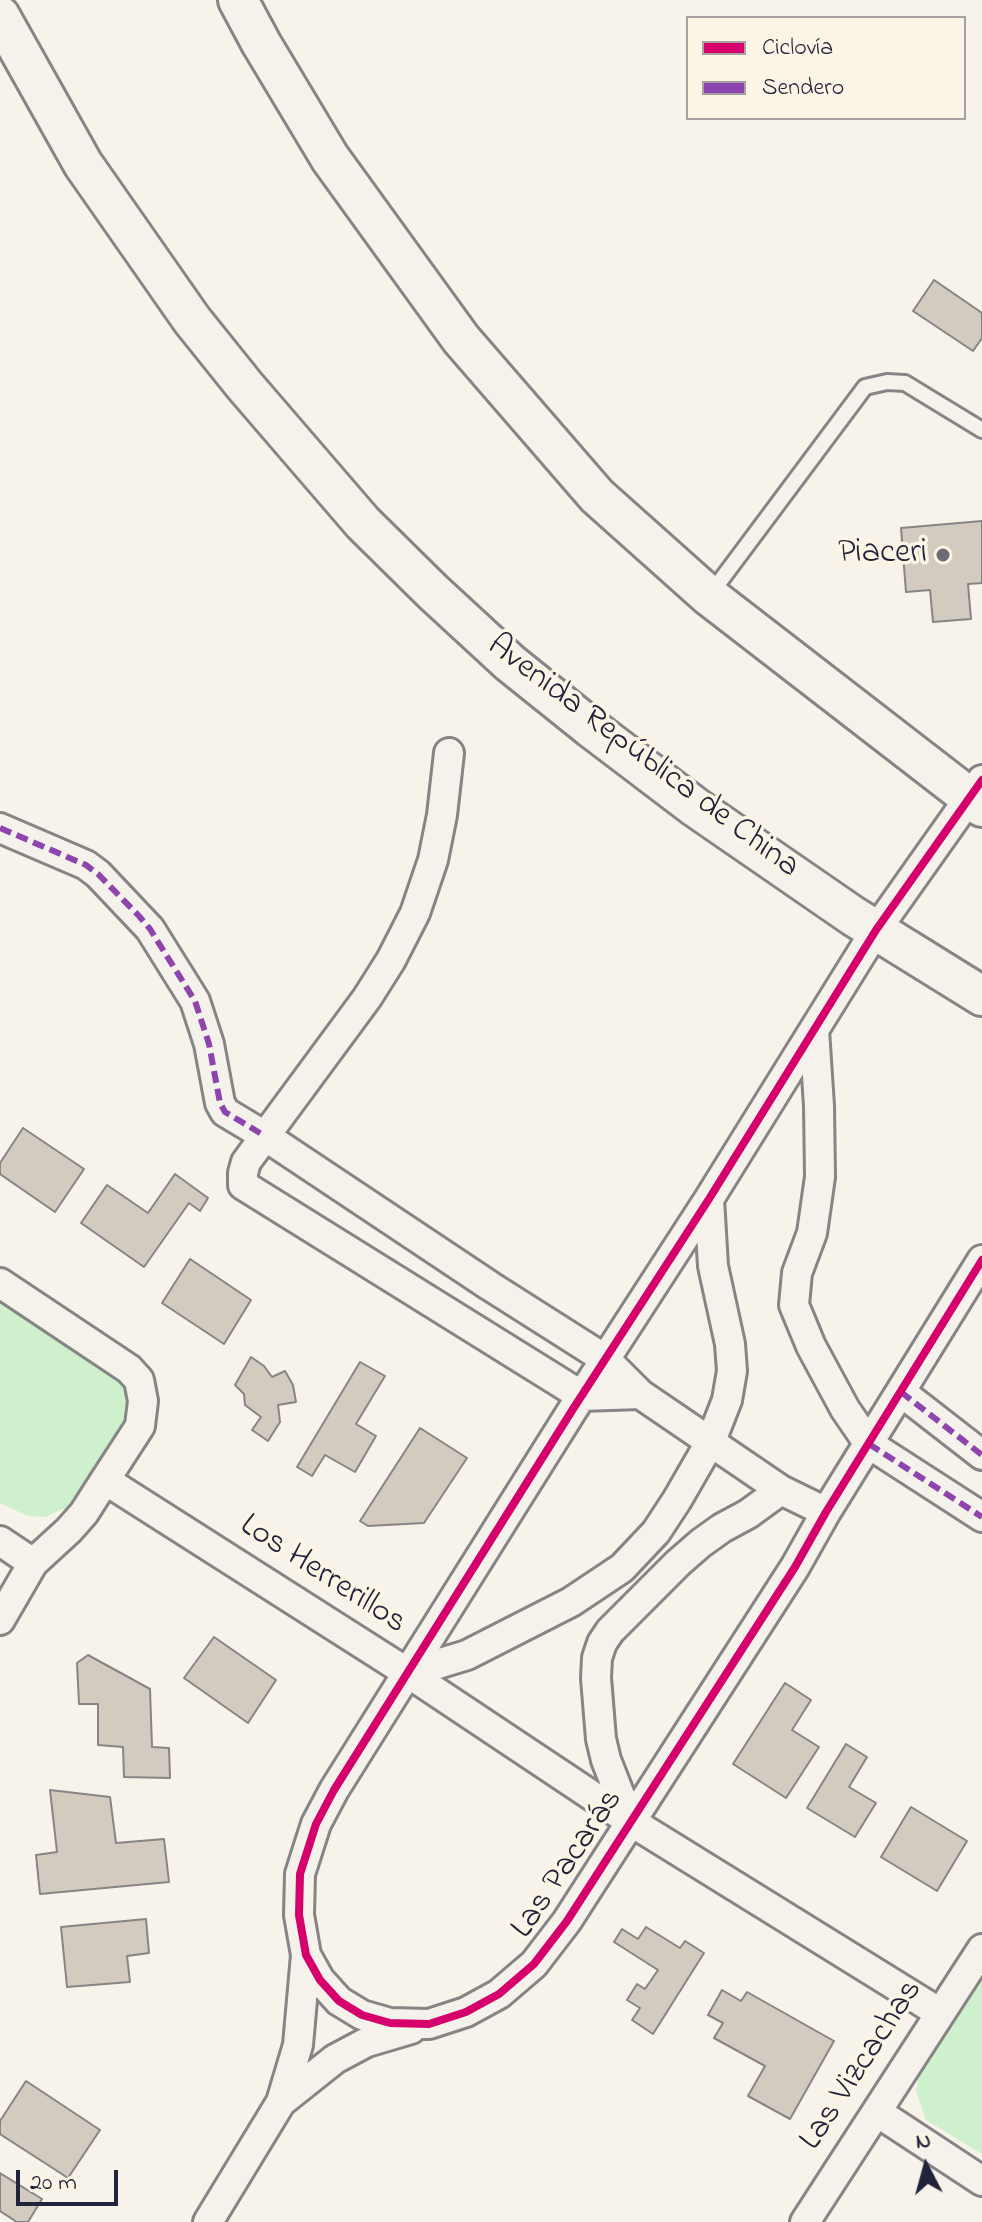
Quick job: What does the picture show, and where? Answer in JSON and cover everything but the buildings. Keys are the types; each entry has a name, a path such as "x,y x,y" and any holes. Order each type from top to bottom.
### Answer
{"main road":[{"path":"238,0 330,158 461,339 597,496 709,596 978,795"},
{"name":"Avenida República de China","path":"0,16 83,164 192,320 363,523 510,663 579,719 695,807 876,930 982,996"}],"street":[{"path":"449,753 433,860 415,913 367,998 246,1162 243,1185 577,1403 640,1394"},
{"name":"Las Pacarás","path":"208,2222 281,2102 298,2045 306,1955 299,1915 300,1874 316,1824 334,1790 876,930 978,795"},
{"path":"0,828 86,865 150,929 195,1001 209,1044 220,1103 225,1112 605,1359 640,1394 781,1490 826,1512"},
{"path":"814,1030 820,1177 812,1233 797,1273 794,1305 811,1346 845,1409 869,1444 982,1517"},
{"path":"408,1673 467,1655 571,1602 622,1568 656,1532 677,1500 711,1441 727,1400 732,1371 730,1344 713,1266 709,1199"},
{"name":"Las Pacarás","path":"281,2102 346,2053 367,2042 466,2012 499,1994 534,1964 567,1921 795,1567 982,1260"},
{"path":"0,1283 129,1369 139,1380 143,1401 140,1426 84,1513 33,1563 0,1620"},
{"path":"901,1392 982,1455"},
{"name":"Los Herrerillos","path":"105,1480 408,1673 630,1821 940,2013"},
{"path":"630,1821 601,1739 596,1678 602,1643 610,1631 701,1543 781,1490"},
{"path":"0,1541 33,1563"},
{"name":"Las Vizcachas","path":"805,2222 982,1949"},
{"name":"Las Pacarás","path":"306,1955 320,1980 339,2001 362,2015 390,2023 429,2024"},
{"path":"877,2112 982,2181"}],"lane":[{"path":"709,596 865,387 887,382 905,383 982,430"}],"green space":[{"path":"0,1301 116,1377 125,1388 129,1414 68,1507 45,1517 28,1516 0,1503"},
{"path":"982,1973 982,2154 926,2120 916,2091 920,2069"}],"marked path":[{"path":"0,828 86,865 139,916 195,1001 209,1044 220,1103 225,1112 265,1136"},
{"path":"901,1392 982,1455"},
{"path":"869,1444 982,1517"}],"cycle path":[{"path":"982,780 876,930 334,1790 316,1824 300,1874 299,1915 306,1955 320,1980 339,2001 362,2015 390,2023 429,2024 466,2012 499,1994 534,1964 567,1921 795,1567 982,1260"}],"place":[{"name":"Piaceri","path":"943,555"}]}
